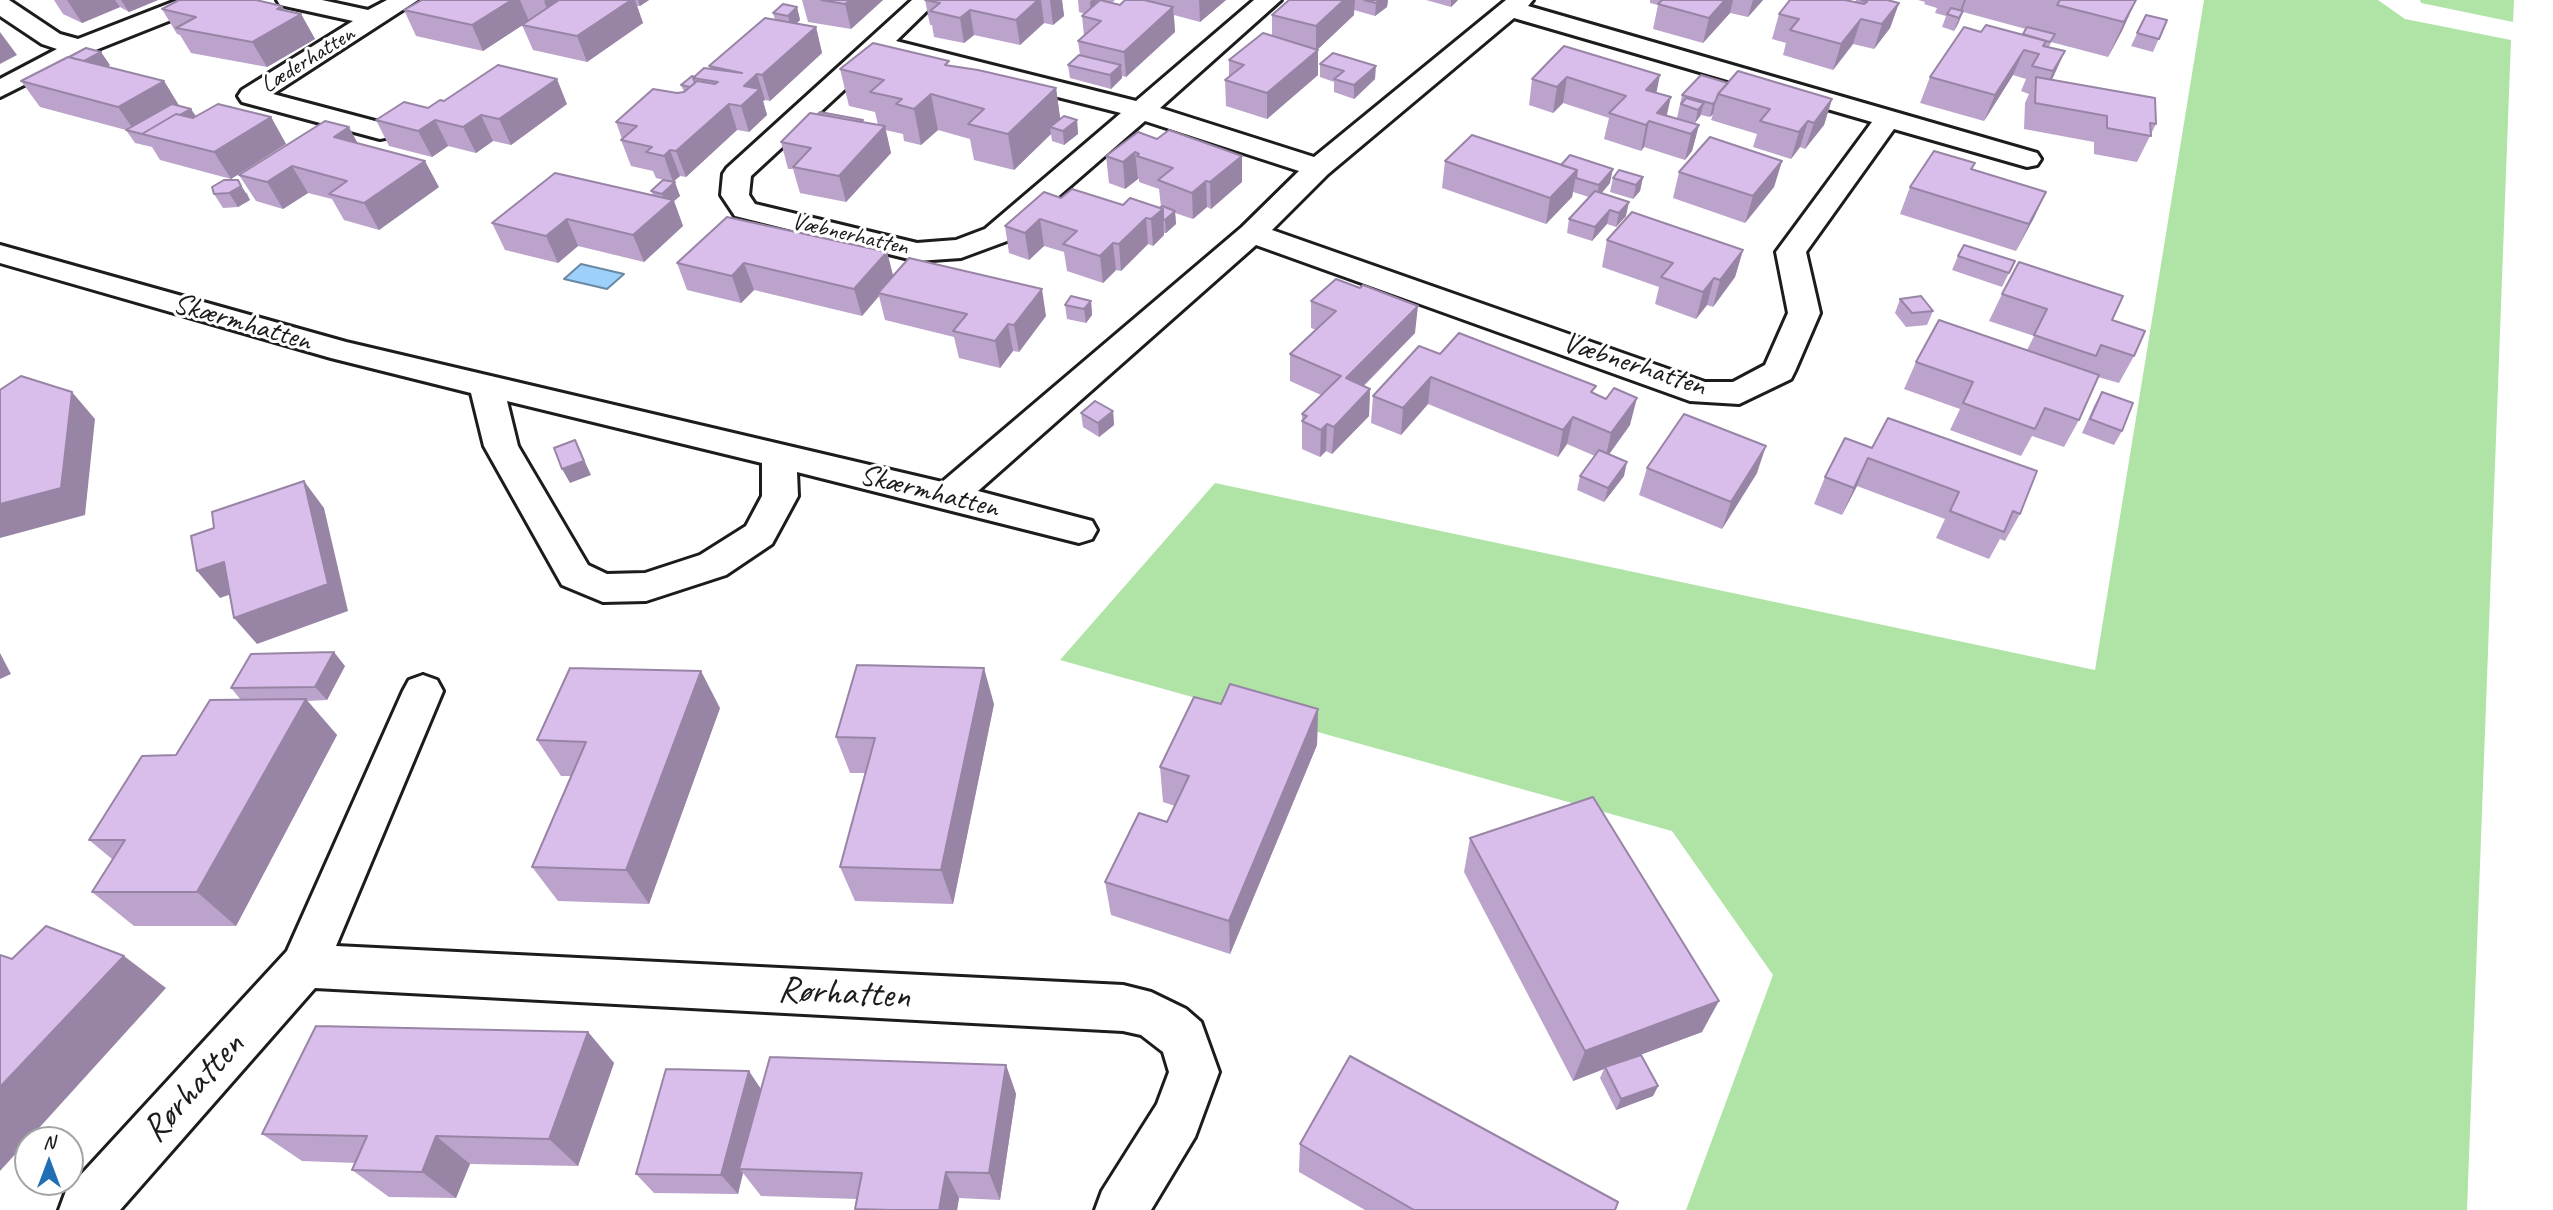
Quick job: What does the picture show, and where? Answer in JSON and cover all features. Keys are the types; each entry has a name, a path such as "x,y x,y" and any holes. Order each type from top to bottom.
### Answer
{"street":[{"path":"0,89 79,48 200,0"},
{"name":"Læderhatten","path":"289,0 371,19"},
{"name":"Læderhatten","path":"380,131 251,96 358,30 371,19 406,0"},
{"name":"Væbnerhatten","path":"926,0 737,174 735,195 746,210 916,252 961,249 996,235 1269,0"},
{"path":"949,496 1252,233 1318,168 1516,4 2027,159"},
{"path":"0,5 51,39 79,48"},
{"path":"880,44 1139,110 1318,168"},
{"name":"Væbnerhatten","path":"1252,233 1702,393 1740,393 1779,371 1804,313 1791,252 1888,119"},
{"name":"Skærmhatten","path":"0,254 295,338 486,386 779,454 1079,530"},
{"path":"486,386 501,446 575,575 603,588 646,587 713,565 759,535 780,496 779,454"},
{"name":"Rørhatten","path":"85,1210 304,966 423,691"},
{"name":"Rørhatten","path":"304,966 1123,1008 1151,1015 1170,1025 1184,1039 1194,1072 1177,1119 1121,1210"}],"green space":[{"path":"2204,0 2378,0 2405,19 2511,40 2467,1210 1686,1210 1773,975 1672,831 1060,660 1215,483 2095,670"},
{"path":"2420,0 2514,0 2513,22 2421,3"}],"water":[{"path":"581,264 624,274 607,289 564,279"}],"building":[{"path":"179,0 256,0 282,6 277,9 301,14 252,42 176,28 196,17 162,9"},
{"path":"422,0 512,0 472,25 404,10"},
{"path":"559,0 631,0 577,36 522,25"},
{"path":"821,0 850,0 845,4"},
{"path":"925,0 1038,0 1016,20 970,10 960,18 930,11 940,3"},
{"path":"1100,0 1120,5 1125,0 1144,0 1173,7 1124,52 1078,41 1101,21 1082,16"},
{"path":"1289,0 1344,0 1316,26 1272,15"},
{"path":"1662,0 1725,0 1709,18 1658,4"},
{"path":"1790,0 1845,0 1864,4 1867,2 1861,0 1887,0 1899,3 1882,24 1861,19 1841,44 1790,30 1799,19 1779,14"},
{"path":"2060,0 2136,0 2124,22 2057,5"},
{"path":"783,4 797,7 788,16 773,13"},
{"path":"1951,8 1963,11 1959,18 1947,14"},
{"path":"2146,15 2167,20 2159,39 2137,33"},
{"path":"765,18 816,27 762,75 757,74 744,86 760,89 741,106 729,104 676,151 670,150 664,156 646,152 652,147 621,140 637,126 616,122 653,89 677,93 684,92 697,81 715,84 718,82 693,78 704,68 742,73 709,66"},
{"path":"1986,25 2046,41 2043,46 2065,51 2053,71 2032,66 2039,54 2024,50 1995,95 1930,77 1964,27 1981,32"},
{"path":"2027,27 2055,34 2050,42 2023,34"},
{"path":"1263,33 1318,50 1267,93 1225,80 1244,65 1229,60"},
{"path":"873,43 949,61 945,65 1056,88 1008,134 968,124 984,109 931,94 914,109 896,104 902,99 870,92 884,80 840,69"},
{"path":"1564,46 1660,75 1646,90 1671,97 1657,113 1699,125 1691,134 1649,121 1646,125 1609,113 1626,96 1567,77 1557,87 1532,79"},
{"path":"86,48 101,52 84,61 69,57"},
{"path":"1333,53 1376,66 1354,85 1334,79 1344,71 1320,64"},
{"path":"1079,55 1121,65 1110,75 1068,65"},
{"path":"68,57 164,81 118,107 21,81"},
{"path":"498,65 557,79 499,119 481,115 463,127 435,120 418,131 376,120 404,102 428,108 440,100 444,101"},
{"path":"1738,71 1832,99 1814,123 1808,121 1799,132 1760,121 1770,109 1718,94"},
{"path":"1701,75 1728,83 1713,104 1682,95"},
{"path":"692,76 695,77 695,83 690,87 681,85"},
{"path":"2036,77 2155,98 2156,124 2150,123 2151,136 2107,128 2107,116 2035,103"},
{"path":"1686,98 1704,103 1698,110 1681,104"},
{"path":"172,104 191,109 180,115 176,114 142,134 126,130"},
{"path":"218,104 271,117 214,152 142,134 176,114 193,118"},
{"path":"820,112 863,120 861,122 818,114"},
{"path":"810,113 885,126 839,176 793,167 811,148 781,142"},
{"path":"1064,116 1077,120 1063,131 1050,127"},
{"path":"325,121 349,127 334,137 425,161 364,203 329,194 347,181 292,166 267,182 239,175"},
{"path":"1169,130 1242,156 1192,193 1158,180 1173,168 1137,156 1139,154 1135,152 1123,162 1106,156 1138,132 1157,139"},
{"path":"1472,135 1577,170 1550,198 1445,161"},
{"path":"1710,137 1782,161 1753,196 1679,172"},
{"path":"1934,151 1975,163 1971,169 2046,192 2029,224 1910,187"},
{"path":"1570,155 1613,169 1599,185 1576,178 1577,170 1561,165"},
{"path":"1619,170 1643,177 1636,185 1613,178"},
{"path":"555,173 673,200 633,235 567,219 546,236 492,223"},
{"path":"224,180 238,180 241,186 229,193 214,194 212,187"},
{"path":"663,180 675,182 662,194 651,191"},
{"path":"1072,189 1123,205 1130,198 1163,209 1151,219 1146,218 1119,244 1113,243 1100,256 1063,244 1077,231 1040,219 1025,233 1005,226 1044,192 1061,198"},
{"path":"1595,191 1629,202 1619,213 1610,210 1595,227 1569,219"},
{"path":"1162,206 1175,211 1165,220 1163,209 1160,208"},
{"path":"1632,212 1743,250 1720,280 1714,278 1703,292 1661,277 1673,263 1607,240"},
{"path":"727,217 887,252 854,289 744,263 732,276 677,263"},
{"path":"1964,245 2015,261 2009,273 1958,256"},
{"path":"909,258 1042,289 1014,325 1008,324 995,341 953,331 967,314 878,293"},
{"path":"2019,262 2123,296 2112,320 2145,331 2134,356 2101,345 2096,356 2034,335 2047,309 2002,294"},
{"path":"1336,279 1360,288 1363,285 1418,306 1346,378 1370,389 1334,427 1327,424 1321,430 1302,421 1307,416 1302,414 1341,376 1290,354 1336,311 1311,301"},
{"path":"1071,296 1091,301 1084,309 1065,305"},
{"path":"1921,296 1933,311 1912,313 1900,299"},
{"path":"1939,320 2099,375 2079,420 2045,408 2035,429 1963,403 1973,382 1916,362"},
{"path":"1459,333 1596,386 1591,392 1606,399 1614,388 1637,398 1611,433 1573,417 1563,430 1431,377 1403,408 1373,396 1419,346 1440,354"},
{"path":"21,376 72,392 61,488 0,504 0,390"},
{"path":"2102,392 2133,403 2122,431 2090,419"},
{"path":"1095,401 1113,411 1098,423 1081,413"},
{"path":"1684,414 1766,446 1731,502 1647,468"},
{"path":"1888,418 2037,471 2020,514 2013,511 2004,532 1950,511 1959,492 1868,458 1854,488 1825,477 1845,438 1872,448"},
{"path":"575,440 584,461 562,469 554,448"},
{"path":"1599,450 1627,462 1608,488 1580,476"},
{"path":"304,481 328,584 234,618 224,562 197,571 191,536 214,528 212,512"},
{"path":"334,652 315,687 231,688 251,654"},
{"path":"857,665 984,668 941,870 840,867 875,738 836,737"},
{"path":"570,668 701,671 626,870 532,867 586,742 537,740"},
{"path":"1230,684 1318,709 1229,921 1105,882 1139,813 1167,822 1189,776 1160,767 1194,697 1221,704"},
{"path":"306,699 197,892 92,892 125,840 89,840 142,756 176,755 210,700"},
{"path":"1593,797 1719,1001 1585,1051 1470,838"},
{"path":"46,926 124,956 0,1087 0,955 12,959"},
{"path":"316,1026 588,1032 549,1139 436,1136 422,1172 352,1170 367,1136 262,1134"},
{"path":"1641,1055 1658,1086 1621,1099 1605,1067"},
{"path":"1350,1056 1618,1202 1615,1210 1414,1210 1300,1144"},
{"path":"770,1057 1006,1065 989,1173 946,1172 939,1210 892,1210 855,1209 862,1173 739,1169"},
{"path":"666,1069 749,1071 721,1175 636,1174"}]}
